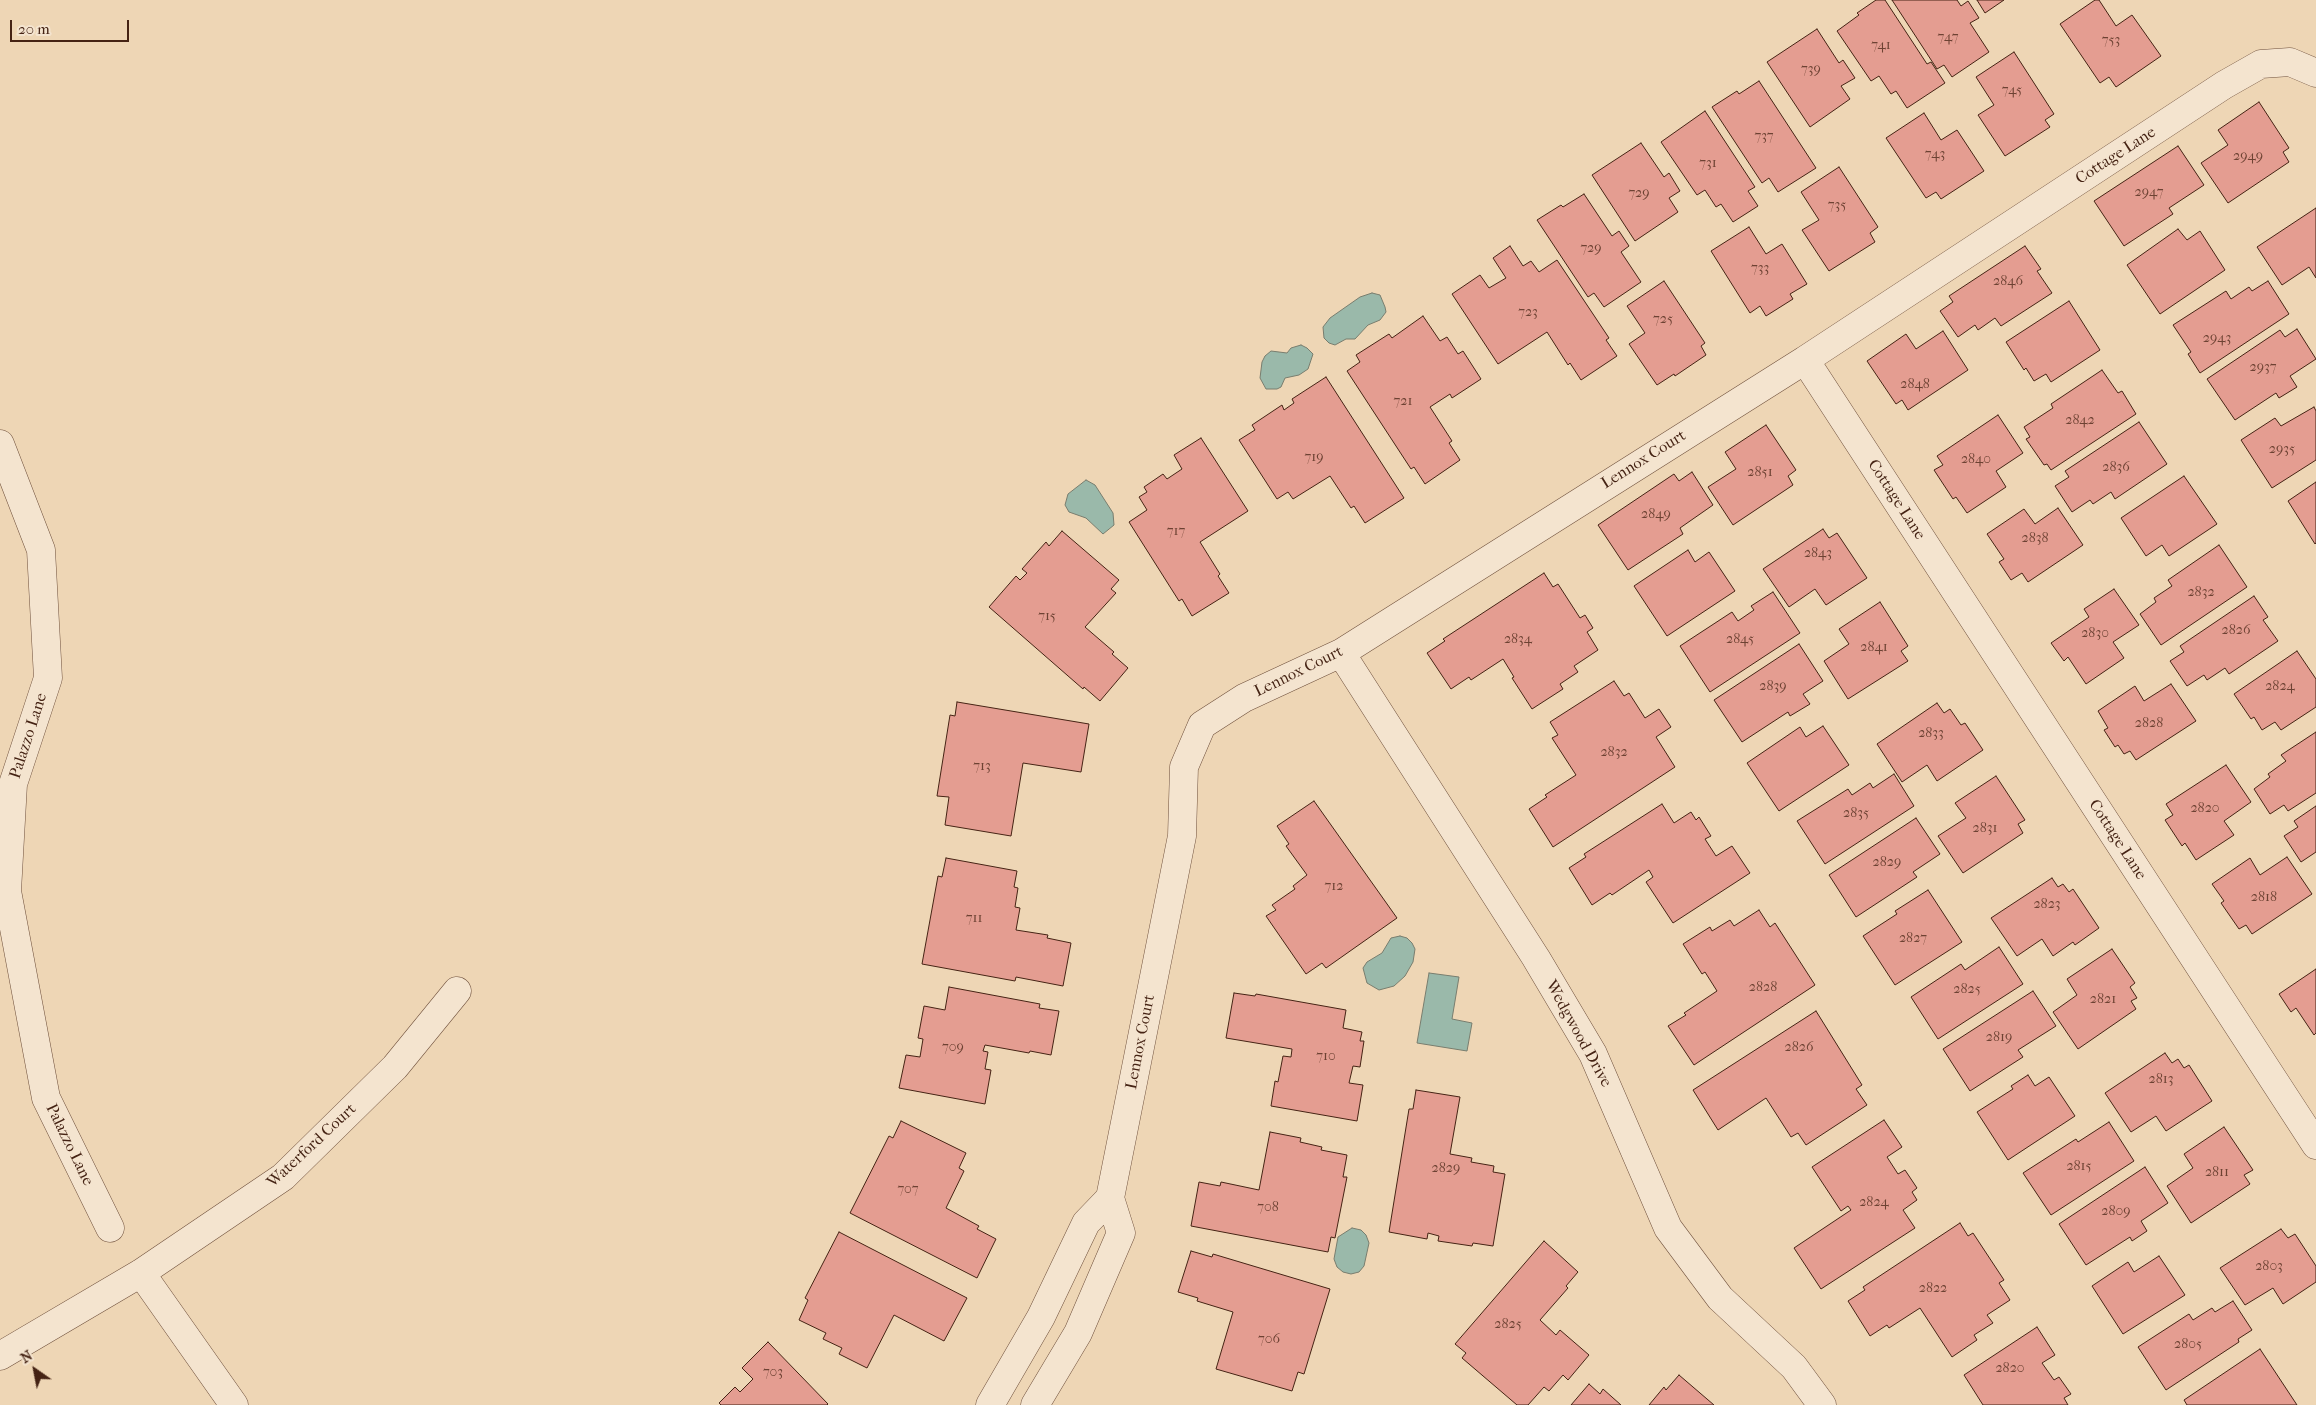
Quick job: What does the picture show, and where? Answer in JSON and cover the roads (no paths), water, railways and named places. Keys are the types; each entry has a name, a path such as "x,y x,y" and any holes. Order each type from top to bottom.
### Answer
{"street":[{"name":"Cottage Lane","path":"2316,73 2290,62 2261,64 2224,85 1804,360 2316,1144"},
{"name":"Lennox Court","path":"1035,1405 1078,1333 1121,1234 1110,1198 1182,836 1184,767 1202,725 1244,698 1341,652 1804,360"},
{"name":"Palazzo Lane","path":"0,444 41,550 48,678 7,783 7,891 46,1098 110,1228"},
{"name":"Wedgwood Drive","path":"1341,652 1536,958 1593,1054 1668,1228 1720,1298 1794,1367 1822,1405"},
{"name":"Waterford Court","path":"0,1356 141,1273 283,1177 395,1067 457,991"},
{"path":"990,1405 1041,1317 1086,1223 1110,1198"},
{"path":"141,1273 234,1405"}]}
